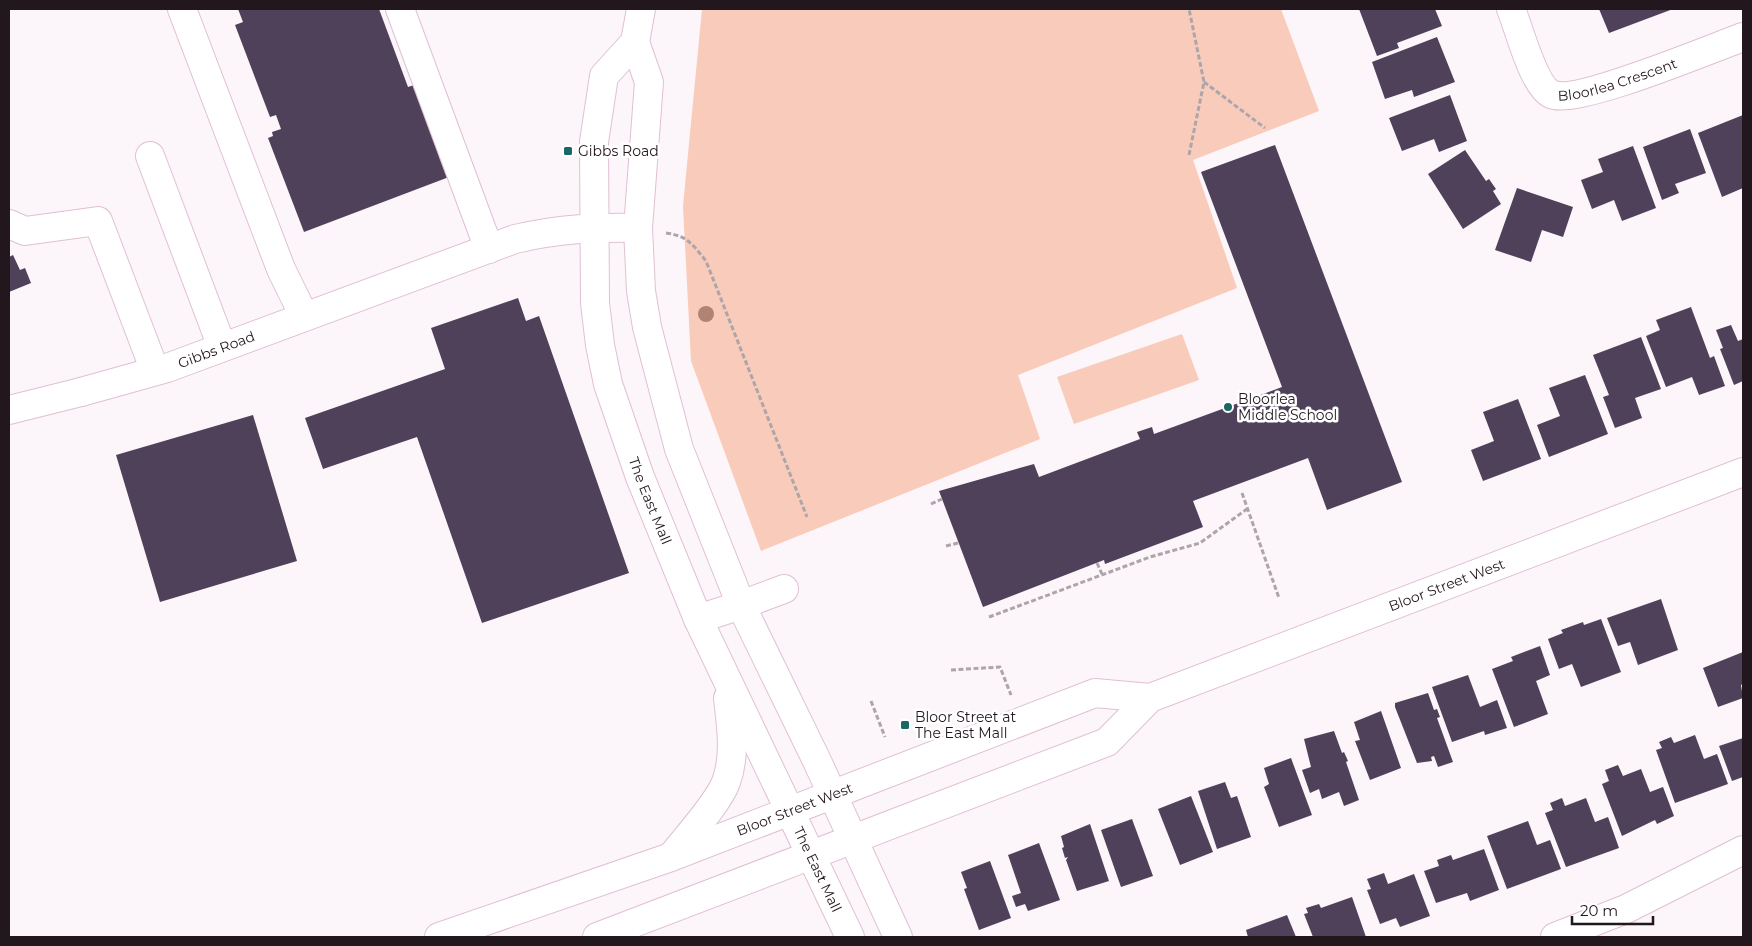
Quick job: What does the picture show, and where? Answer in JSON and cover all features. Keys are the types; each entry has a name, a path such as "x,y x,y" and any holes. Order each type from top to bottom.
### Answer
{"main road":[{"path":"182,9 281,268 304,316"},
{"path":"400,9 489,248"},
{"path":"641,9 635,42 649,82 638,228 641,290 647,327 679,449 741,605 817,760 851,839 898,937"},
{"name":"Bloorlea Crescent","path":"1511,9 1536,76 1548,91 1562,96 1594,91 1743,37"},
{"name":"The East Mall","path":"635,42 604,76 594,142 594,304 608,384 640,478 698,619 850,937"},
{"path":"150,156 222,347"},
{"path":"9,224 25,232 98,221 155,371"},
{"name":"Gibbs Road","path":"9,410 155,371 515,238 556,230 593,227 638,228"},
{"name":"Bloor Street West","path":"597,937 1107,742 1150,698 1743,472"},
{"path":"698,619 784,589"},
{"path":"671,857 703,817 726,783 732,749 726,678"},
{"name":"Bloor Street West","path":"439,937 671,857 1095,693 1150,698"},
{"path":"1555,937 1626,909 1743,850"}],"path":[{"path":"1189,155 1204,82 1190,9"},
{"path":"1204,82 1266,128"},
{"path":"665,233 682,236 691,242 706,261 808,517"},
{"path":"1242,493 1278,598"},
{"path":"931,504 942,499"},
{"path":"989,617 1150,557 1200,543 1247,509"},
{"path":"946,546 958,543"},
{"path":"1097,563 1102,574"},
{"path":"951,670 1000,667 1012,696"},
{"path":"871,701 885,737"}],"shaded area":[{"path":"702,9 1281,9 1319,111 1193,160 1237,288 1018,375 1040,439 761,551 691,361 683,206"},
{"path":"1182,334 1199,380 1074,424 1057,377"}],"building":[{"path":"238,9 379,9 408,87 417,84 449,177 304,232 268,138 273,136 272,132 281,129 276,115 270,117 235,25 243,22"},
{"path":"1359,9 1435,9 1442,26 1397,43 1399,48 1377,56"},
{"path":"1599,9 1673,9 1609,33"},
{"path":"1437,37 1455,82 1414,97 1412,90 1385,99 1372,62"},
{"path":"1450,95 1467,141 1439,152 1434,139 1402,151 1389,118"},
{"path":"1743,115 1743,188 1722,197 1698,133"},
{"path":"1690,129 1706,173 1675,184 1679,193 1662,200 1643,147"},
{"path":"1275,145 1402,482 1327,510 1308,458 1193,501 1203,527 1105,564 1104,560 983,607 939,491 1034,464 1039,477 1140,439 1137,432 1152,427 1154,434 1282,387 1201,172"},
{"path":"1633,146 1656,208 1622,221 1614,200 1592,209 1581,180 1603,172 1598,159"},
{"path":"1465,150 1486,181 1489,179 1496,189 1493,191 1501,204 1463,229 1428,174"},
{"path":"1517,188 1573,207 1563,237 1542,230 1531,262 1495,250"},
{"path":"13,255 20,270 25,268 31,283 9,292 9,257"},
{"path":"518,298 526,321 539,316 629,573 482,623 417,437 323,469 305,418 445,369 431,328"},
{"path":"1691,307 1710,358 1714,356 1725,386 1699,395 1692,377 1666,387 1646,336 1660,330 1656,320"},
{"path":"1731,325 1738,341 1743,339 1743,381 1734,385 1720,349 1723,348 1716,330"},
{"path":"1641,337 1661,389 1635,398 1642,418 1615,428 1603,397 1609,395 1593,355"},
{"path":"1585,375 1608,434 1549,457 1537,425 1560,416 1549,388"},
{"path":"1518,399 1541,459 1483,481 1471,450 1494,441 1483,412"},
{"path":"253,415 297,561 160,602 116,455"},
{"path":"1661,599 1678,650 1638,665 1630,642 1618,646 1607,618"},
{"path":"1601,619 1621,672 1581,687 1572,664 1559,669 1548,639 1563,633 1561,630 1583,622 1584,625"},
{"path":"1540,646 1550,675 1536,681 1548,714 1514,727 1492,669 1513,661 1511,657"},
{"path":"1743,652 1743,684 1741,685 1743,698 1718,707 1703,668"},
{"path":"1468,675 1480,707 1497,700 1507,728 1485,735 1484,731 1452,742 1432,687"},
{"path":"1428,693 1434,710 1437,709 1440,717 1437,718 1453,762 1438,767 1434,756 1431,757 1432,761 1417,763 1395,707 1395,703"},
{"path":"1381,711 1401,768 1370,780 1355,741 1360,740 1354,722"},
{"path":"1334,731 1342,753 1344,752 1348,761 1346,762 1359,800 1344,806 1339,792 1322,799 1319,789 1310,793 1302,770 1311,767 1304,739"},
{"path":"1695,735 1704,759 1717,754 1728,784 1675,803 1656,750 1662,748 1659,742 1671,737 1674,743"},
{"path":"1743,738 1743,777 1732,781 1719,746"},
{"path":"1291,758 1312,815 1279,827 1264,787 1269,784 1264,768"},
{"path":"1618,765 1623,776 1641,769 1650,792 1663,787 1674,816 1657,824 1655,820 1622,836 1602,784 1609,781 1605,770"},
{"path":"1225,782 1231,798 1237,796 1251,837 1217,849 1198,791"},
{"path":"1191,796 1213,852 1180,865 1158,809"},
{"path":"1562,798 1565,806 1586,798 1595,822 1608,817 1619,848 1566,867 1545,813 1553,810 1550,803"},
{"path":"1132,819 1153,876 1121,887 1101,830"},
{"path":"1528,821 1537,845 1550,840 1561,869 1507,889 1487,836"},
{"path":"1090,824 1109,881 1077,891 1066,860 1068,857 1065,858 1062,848 1064,847 1061,836"},
{"path":"1039,843 1060,900 1028,911 1025,904 1016,907 1012,896 1021,893 1008,855"},
{"path":"1484,849 1499,890 1470,901 1467,893 1436,903 1424,871 1439,866 1437,860 1451,855 1453,860"},
{"path":"990,861 1011,918 979,930 964,889 967,888 961,872"},
{"path":"1384,873 1388,884 1414,874 1430,916 1400,927 1396,918 1380,924 1367,890 1371,889 1367,879"},
{"path":"1352,897 1366,937 1313,937 1304,914 1308,913 1306,908 1319,904 1321,908"},
{"path":"1287,915 1296,937 1248,937 1246,930"}],"place":[{"name":"Gibbs Road","path":"568,151"},
{"name":"Bloorlea Middle School","path":"1228,407"},
{"name":"Bloor Street at The East Mall","path":"905,725"}]}
